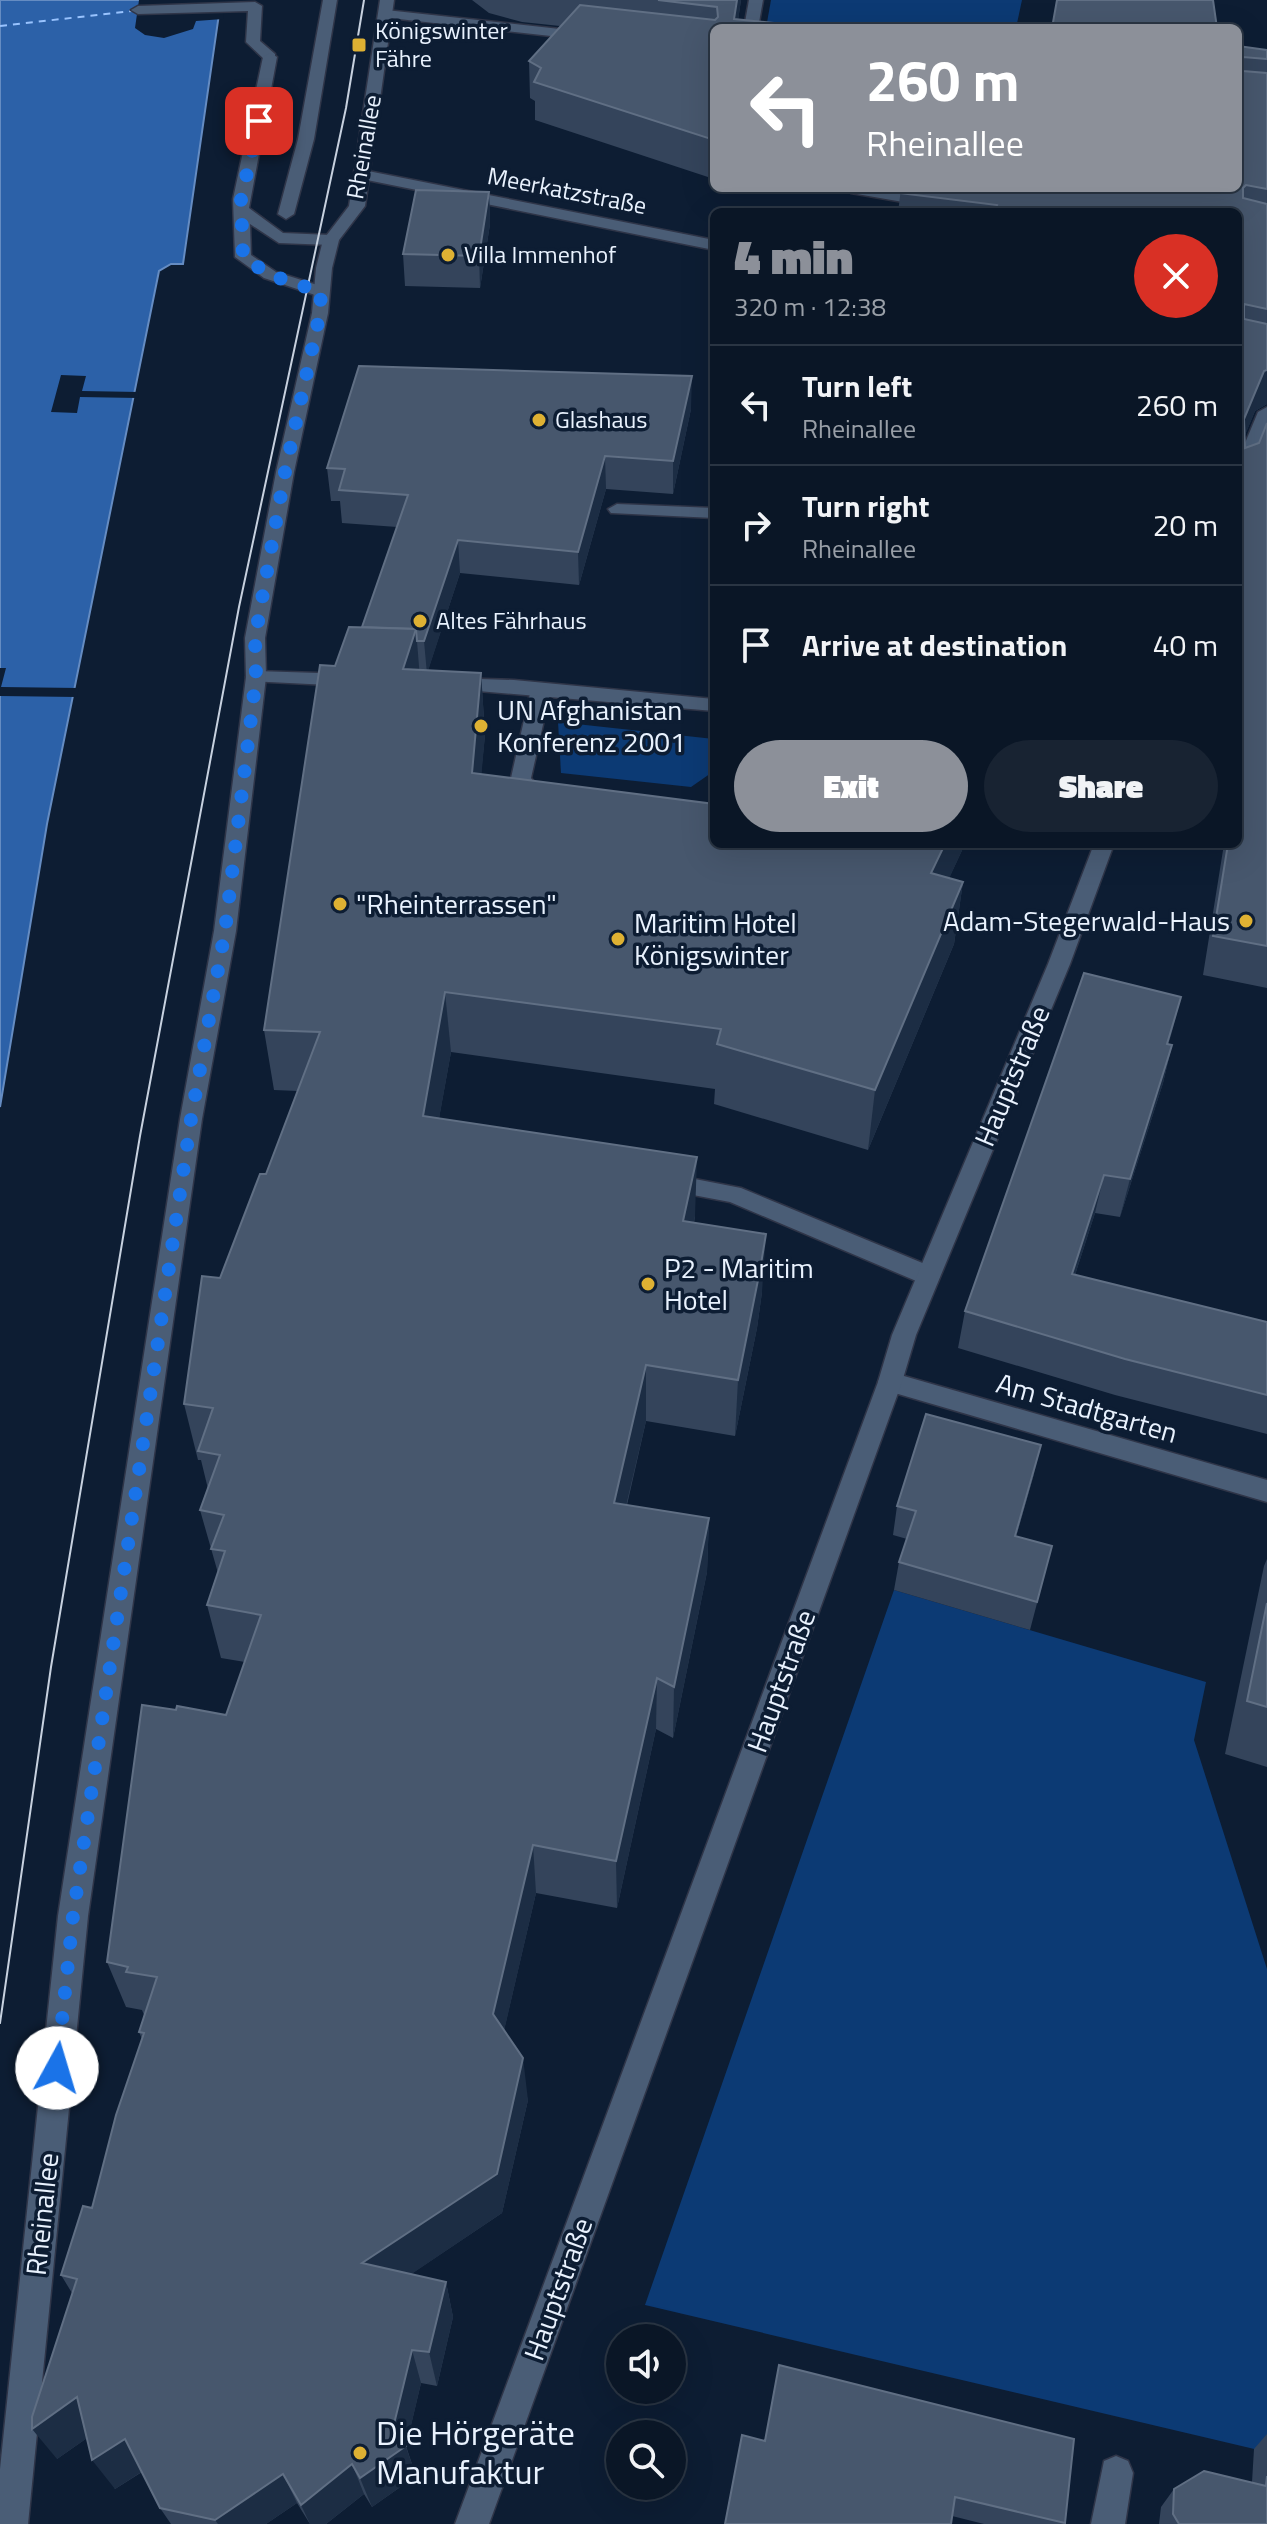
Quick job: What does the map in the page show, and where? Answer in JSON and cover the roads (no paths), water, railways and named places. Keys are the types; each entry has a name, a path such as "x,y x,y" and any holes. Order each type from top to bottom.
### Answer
{"street":[{"path":"286,214 306,139 314,67 330,0"},
{"path":"752,24 756,0"},
{"path":"138,10 255,6 253,42 270,57 241,199 243,257 270,275 321,292"},
{"path":"387,7 603,38"},
{"name":"Rheinallee","path":"11,2524 73,1916 191,1119 225,931 256,677 255,638 285,472 320,313 331,240 357,206 387,7"},
{"name":"Meerkatzstraße","path":"363,175 710,244"},
{"path":"868,192 948,204"},
{"path":"243,211 279,238 331,240"},
{"path":"1242,471 1267,412"},
{"path":"617,509 710,513"},
{"path":"256,677 362,681"},
{"path":"423,683 541,689 710,705"},
{"path":"541,689 521,778 536,799 563,803"},
{"name":"Hauptstraße","path":"472,2524 890,1382 904,1335 1059,964 1102,848"},
{"path":"639,1177 733,1194 928,1276"},
{"name":"Am Stadtgarten","path":"890,1382 1267,1491"},
{"path":"1108,2524 1116,2473"}],"tram line":[{"path":"0,2023 51,1667 140,1136 239,607 346,108 364,0"}],"place":[{"name":"Königswinter Fähre","path":"359,45"},
{"name":"Villa Immenhof","path":"448,255"},
{"name":"Glashaus","path":"539,420"},
{"name":"Altes Fährhaus","path":"420,621"},
{"name":"UN Afghanistan Konferenz 2001","path":"481,726"},
{"name":"\"Rheinterrassen\"","path":"340,904"},
{"name":"Adam-Stegerwald-Haus","path":"1246,921"},
{"name":"Maritim Hotel Königswinter","path":"618,939"},
{"name":"P2 - Maritim Hotel","path":"648,1284"},
{"name":"Die Hörgeräte Manufaktur","path":"360,2453"}]}
